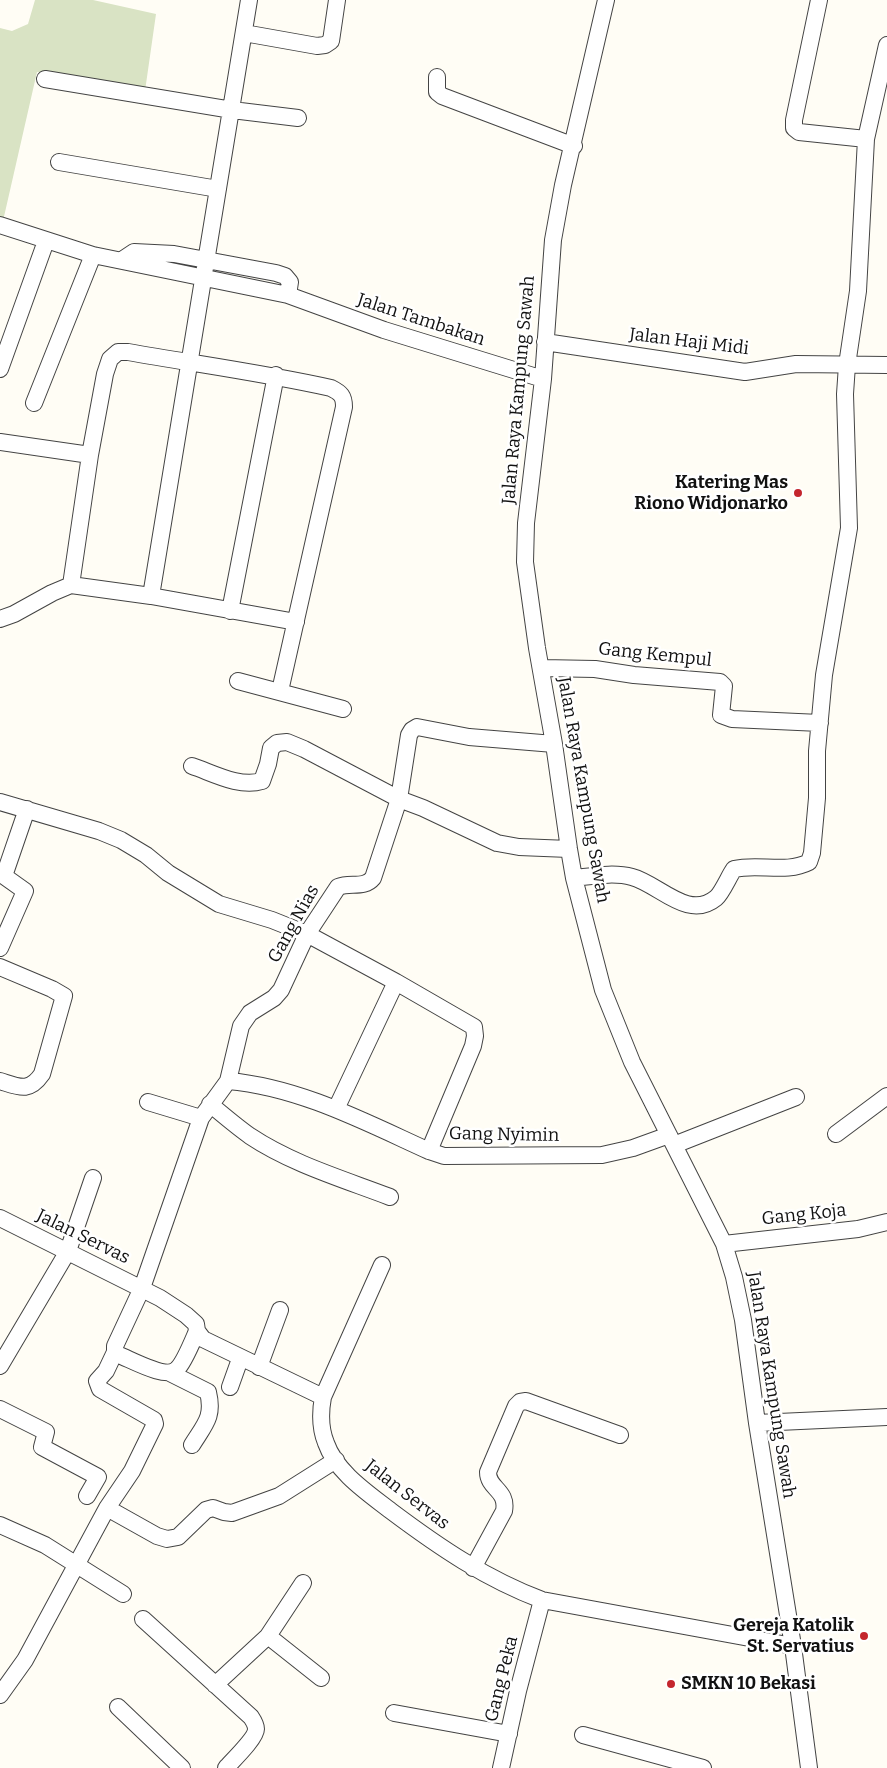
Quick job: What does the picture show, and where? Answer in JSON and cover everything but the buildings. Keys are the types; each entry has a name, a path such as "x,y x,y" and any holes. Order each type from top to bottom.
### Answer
{"street":[{"path":"151,596 249,0"},
{"path":"244,33 317,46 325,45 331,40 337,0"},
{"name":"Jalan Raya Kampung Sawah","path":"606,0 554,232 543,379 525,544 525,562 574,878 603,990 632,1062 724,1244 734,1277 743,1320 757,1423 793,1646 809,1768"},
{"path":"819,0 794,120 794,128 799,132 866,139"},
{"path":"574,878 609,875 632,877 650,884 678,902 700,906 717,898 734,868 743,866 800,867 809,862 812,852 817,798 818,751 824,675 849,528 845,394 847,365 858,292 866,139 887,45"},
{"path":"437,77 437,92 442,96 574,146"},
{"path":"45,79 232,110 298,118"},
{"path":"59,162 218,189"},
{"name":"Jalan Tambakan","path":"0,225 93,255 288,295 384,330 543,379"},
{"path":"0,369 46,241"},
{"name":"Jalan Tambakan","path":"122,260 134,252 174,254 276,273 285,276 290,282 288,295"},
{"path":"34,403 93,255"},
{"name":"Jalan Haji Midi","path":"546,342 745,372 796,364 887,365"},
{"path":"71,585 90,455 105,374 110,358 118,352 128,352 276,376 331,388 339,392 344,398 344,406 280,691"},
{"path":"230,611 276,376"},
{"path":"0,442 90,455"},
{"path":"0,619 14,614 71,585 151,596 296,622"},
{"name":"Gang Kempul","path":"542,668 595,669 634,675 720,682 724,686 721,715 732,719 820,723"},
{"path":"238,681 343,709"},
{"path":"399,799 409,735 417,727 469,737 554,744"},
{"path":"192,766 232,780 253,784 262,781 271,748 277,743 286,742 304,749 399,799 423,808 498,844 519,847 569,849"},
{"name":"Gang Nias","path":"228,1081 240,1026 250,1013 274,998 281,990 307,934 338,887 346,884 364,885 373,878 399,799"},
{"path":"0,802 100,831 121,840 146,855 168,873 219,904 272,920 307,934 474,1027 473,1046 429,1151"},
{"path":"0,948 24,891 4,876 27,809"},
{"path":"0,968 52,989 64,996 42,1074 35,1084 27,1087 18,1087 0,1081"},
{"path":"336,1109 396,982"},
{"path":"0,1695 24,1660 107,1508 132,1471 155,1424 154,1420 100,1389 97,1381 106,1371 115,1352 115,1346 142,1288 201,1118 228,1081"},
{"name":"Gang Nyimin","path":"228,1081 271,1088 336,1109 444,1156 602,1155 672,1140 796,1097"},
{"path":"836,1134 887,1096"},
{"path":"148,1102 201,1118"},
{"path":"210,1104 249,1136 267,1146 309,1167 390,1197"},
{"path":"0,1366 68,1251 93,1178"},
{"name":"Gang Koja","path":"724,1244 858,1229 887,1222"},
{"name":"Jalan Servas","path":"2,1223 68,1251 142,1288 186,1315 196,1324 197,1331 203,1339 240,1359 323,1397 321,1410 322,1426 326,1444 336,1460 358,1486 431,1542 473,1568 513,1589 542,1600 793,1646"},
{"path":"323,1397 382,1265"},
{"path":"259,1367 280,1310"},
{"path":"170,1374 178,1369 197,1331"},
{"path":"115,1352 170,1374 208,1392 211,1403 210,1416 192,1445"},
{"path":"230,1387 240,1359"},
{"path":"473,1568 504,1511 505,1503 502,1495 488,1478 488,1472 516,1406 520,1402 526,1401 620,1435"},
{"path":"0,1409 46,1432 42,1447 98,1477 87,1496"},
{"path":"757,1423 887,1417"},
{"path":"107,1508 156,1536 168,1539 178,1537 206,1510 213,1508 232,1513 279,1496 336,1460"},
{"path":"0,1525 45,1545 123,1594"},
{"path":"215,1685 268,1636 304,1583"},
{"name":"Gang Peka","path":"501,1768 518,1691 542,1600"},
{"path":"143,1619 251,1717 256,1729 253,1737 226,1768"},
{"path":"268,1636 321,1678"},
{"path":"118,1707 182,1768"},
{"path":"394,1713 509,1734"},
{"path":"583,1736 702,1768"}],"green space":[{"path":"35,0 93,0 156,14 145,91 37,72 3,221 0,220 0,28 12,31 28,24"}],"place":[{"name":"Katering Mas Riono Widjonarko","path":"798,493"},
{"name":"Gereja Katolik St. Servatius","path":"864,1636"},
{"name":"SMKN 10 Bekasi","path":"671,1684"}]}
